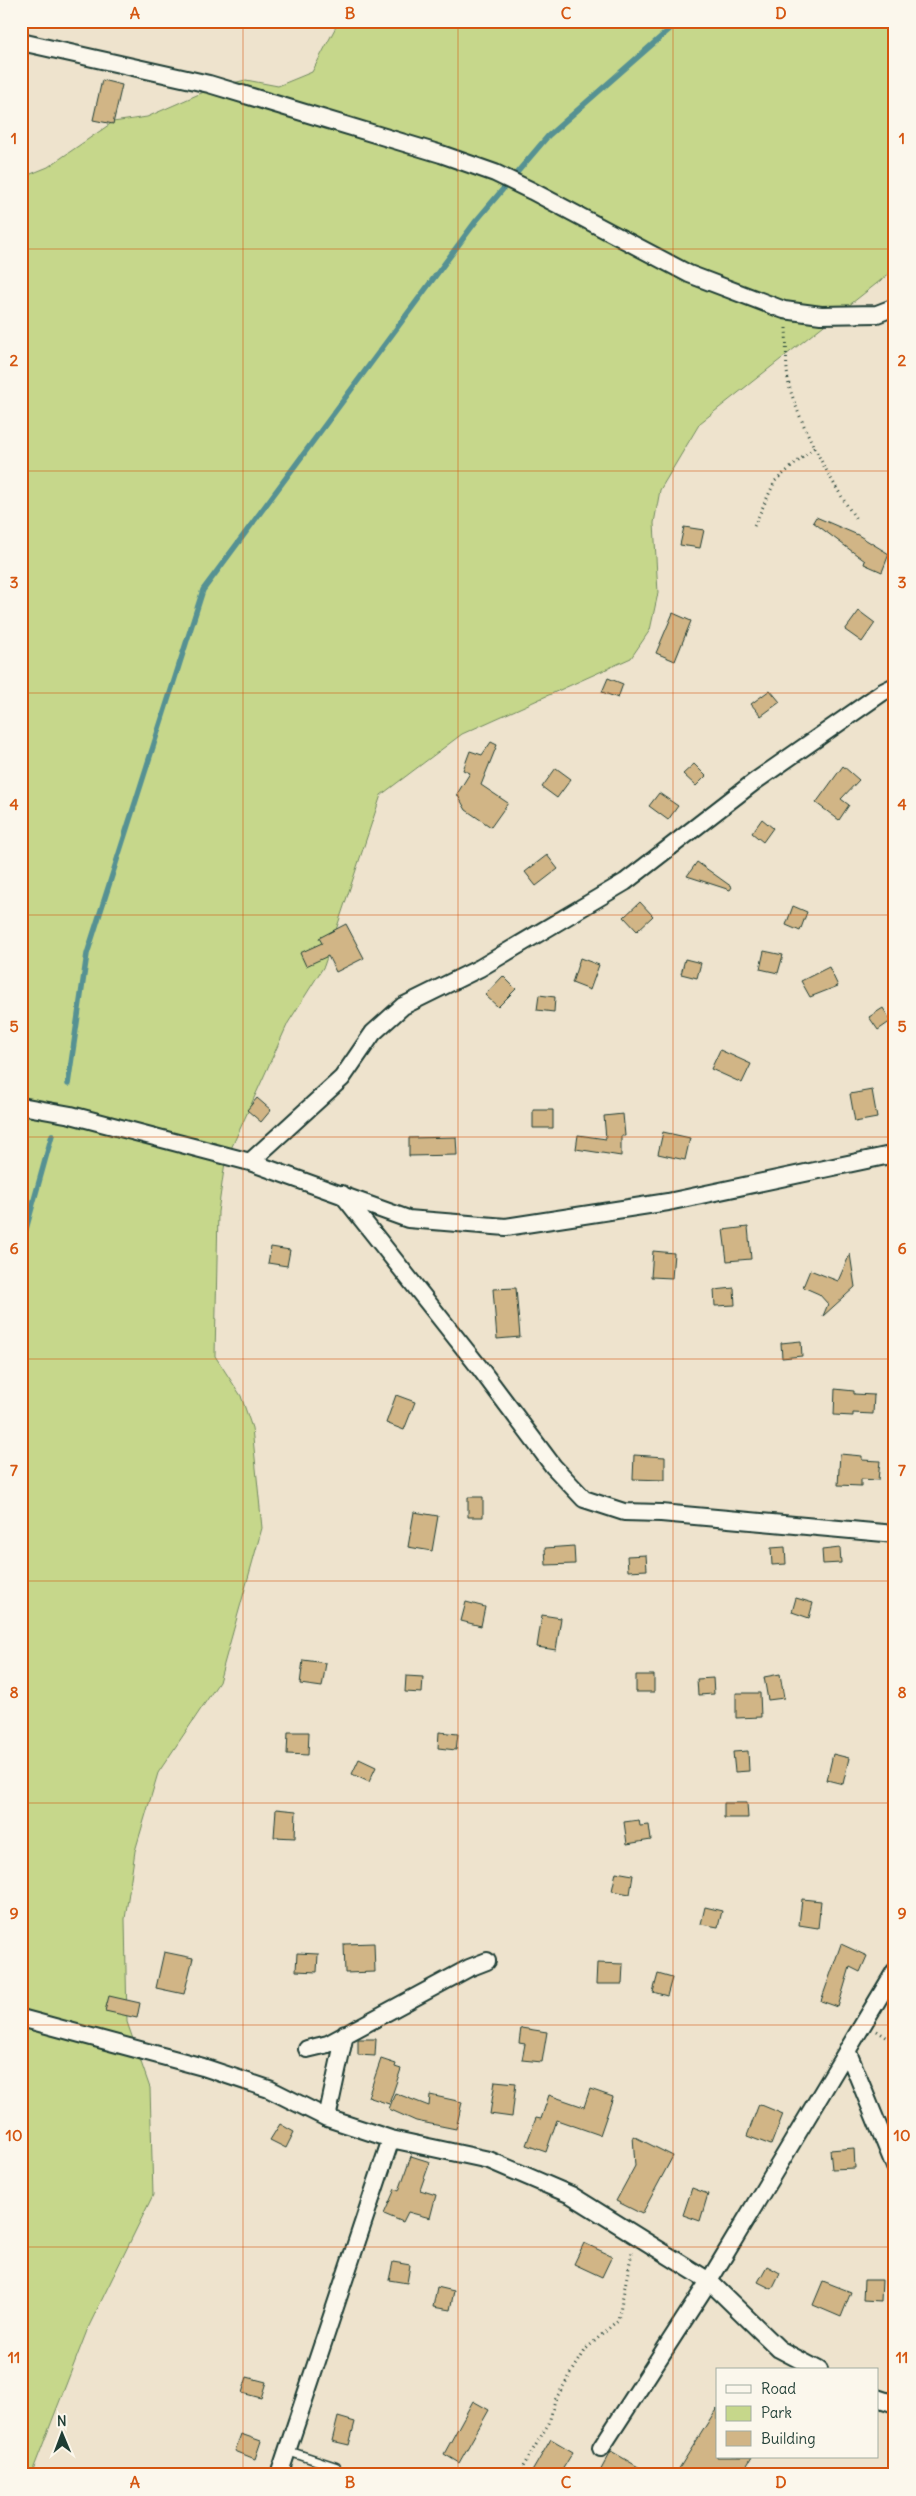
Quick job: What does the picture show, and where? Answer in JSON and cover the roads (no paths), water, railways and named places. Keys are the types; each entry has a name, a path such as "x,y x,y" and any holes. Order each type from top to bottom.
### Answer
{"street":[{"path":"21,42 209,84 441,154 495,173 689,274 784,310 821,315 877,314 895,307"},
{"path":"250,1162 342,1078 373,1033 403,1006 480,968 625,882 754,782 883,692 895,686"},
{"path":"21,1106 71,1115 250,1162 408,1219 506,1227 668,1202 895,1154"},
{"path":"342,1194 480,1367 553,1466 584,1499 624,1512 661,1513 895,1534"},
{"path":"307,2049 328,2044 469,1968 487,1961"},
{"path":"601,2448 709,2280 895,1971"},
{"path":"21,2018 203,2067 269,2088 326,2118 391,2140 489,2160 571,2196 709,2280 779,2349 815,2368"},
{"path":"326,2118 345,2034"},
{"path":"847,2050 895,2167"},
{"path":"279,2475 391,2140"},
{"path":"878,2398 895,2404"}],"lane":[{"path":"288,2451 336,2467"}],"waterway":[{"path":"68,1084 87,954 203,590 476,221 548,136 679,21"},
{"path":"21,1247 52,1135"}]}
